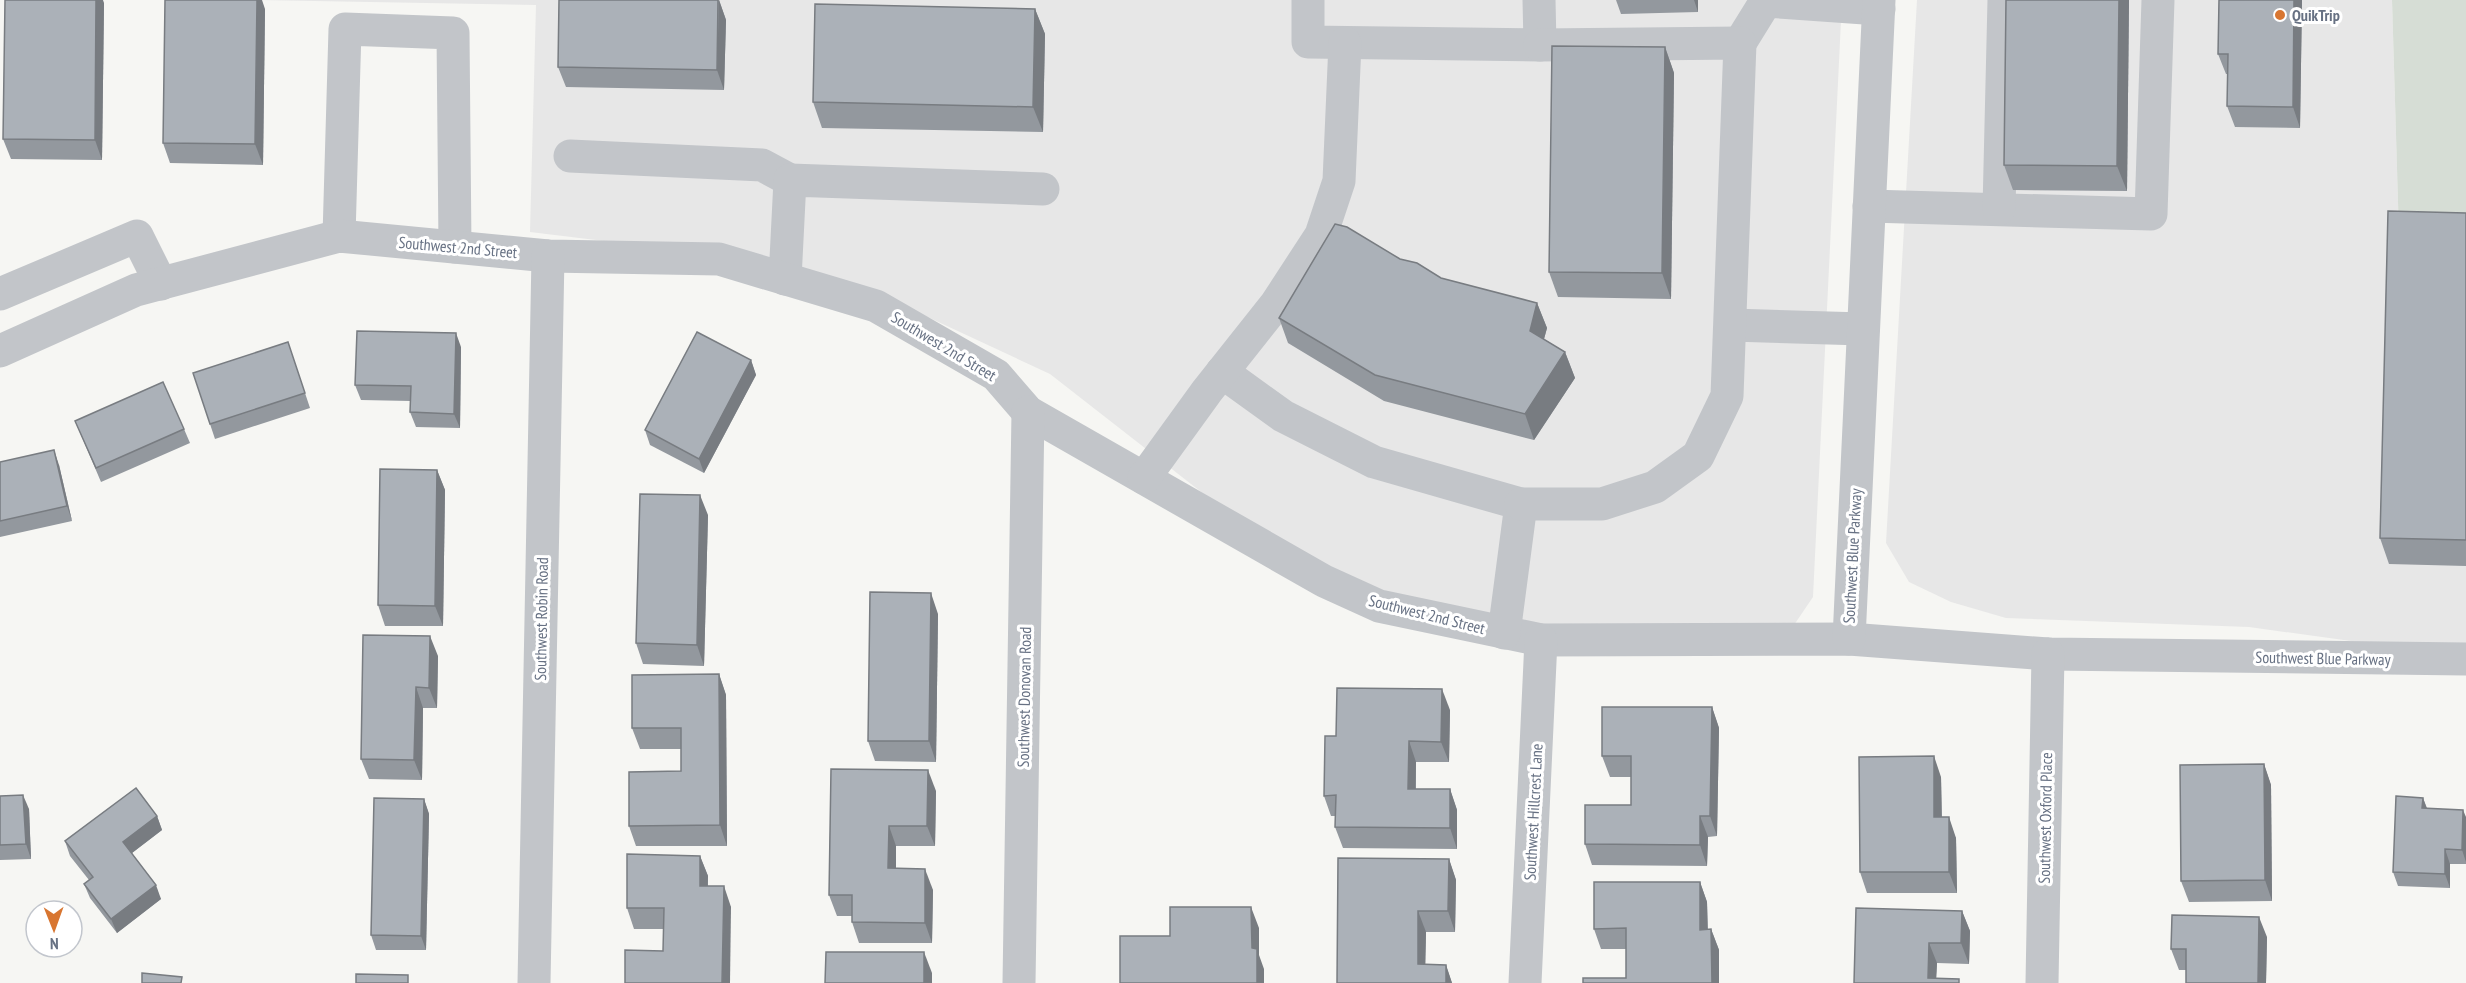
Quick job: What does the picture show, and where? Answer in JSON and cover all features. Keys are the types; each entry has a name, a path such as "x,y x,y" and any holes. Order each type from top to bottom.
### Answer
{"street":[{"path":"1308,0 1308,42 1539,45 1740,43"},
{"path":"1539,0 1539,45"},
{"path":"1999,209 2004,0"},
{"path":"1869,206 2151,214 2158,0"},
{"path":"1222,372 1283,416 1374,462 1521,504 1602,504 1654,488 1698,456 1727,396 1740,43 1766,1 1879,4"},
{"name":"Southwest Blue Parkway","path":"1879,4 1849,639 2048,654 2466,659"},
{"path":"339,236 345,29 453,33 454,247"},
{"path":"1144,478 1222,372 1276,304 1321,235 1339,181 1346,43"},
{"path":"570,156 762,165 789,180 1043,189"},
{"path":"785,279 789,180"},
{"path":"0,294 137,236 161,284"},
{"name":"Southwest 2nd Street","path":"0,351 136,290 339,236 548,256 718,259 876,306 996,375 1028,412 1324,581 1379,606 1541,640 1849,639"},
{"name":"Southwest Robin Road","path":"534,983 548,256"},
{"path":"1731,324 1863,329"},
{"name":"Southwest Donovan Road","path":"1019,983 1028,412"},
{"path":"1504,633 1521,504"},
{"name":"Southwest Hillcrest Lane","path":"1525,983 1541,640"},
{"name":"Southwest Oxford Place","path":"2042,983 2048,654"}],"shaded area":[{"path":"258,0 1842,0 1813,597 1794,625 1514,624 1389,598 1250,530 1050,374 891,300 670,249 530,232 536,5"},
{"path":"1917,0 2392,0 2399,236 2466,238 2466,657 2249,627 2006,618 1951,602 1909,582 1886,543"},
{"path":"2392,0 2466,0 2466,238 2399,236"}],"building":[{"path":"5,0 96,0 95,140 3,139"},
{"path":"165,0 257,0 255,144 163,143"},
{"path":"559,0 718,0 717,70 558,67"},
{"path":"2006,0 2119,0 2117,166 2004,165"},
{"path":"2219,0 2294,0 2293,107 2227,106 2228,54 2218,54"},
{"path":"815,4 1035,9 1033,107 813,102"},
{"path":"1552,46 1665,47 1662,273 1549,272"},
{"path":"2388,211 2466,213 2466,540 2380,538"},
{"path":"1335,224 1347,227 1400,259 1417,263 1441,278 1537,303 1530,331 1565,352 1525,414 1375,375 1279,318"},
{"path":"357,331 456,333 454,414 410,412 411,386 355,385"},
{"path":"697,332 751,360 699,459 645,430"},
{"path":"288,342 305,393 210,424 193,373"},
{"path":"163,382 184,429 96,468 75,421"},
{"path":"54,450 67,506 0,521 0,462"},
{"path":"380,469 437,470 435,606 378,605"},
{"path":"640,494 700,495 697,645 636,643"},
{"path":"870,592 931,593 929,741 868,741"},
{"path":"363,635 430,636 429,688 416,687 414,760 361,759"},
{"path":"719,674 720,825 629,826 629,772 681,771 681,728 632,728 632,675"},
{"path":"1337,688 1442,689 1441,742 1409,741 1408,789 1450,789 1450,828 1335,827 1336,795 1324,796 1325,736 1336,736"},
{"path":"1602,707 1712,707 1710,816 1700,816 1700,845 1585,844 1585,805 1631,805 1631,756 1602,756"},
{"path":"1934,756 1934,817 1949,817 1949,872 1860,872 1859,757"},
{"path":"2264,764 2265,880 2181,881 2180,765"},
{"path":"831,769 928,770 927,826 889,826 888,868 925,869 925,923 852,922 852,895 829,895"},
{"path":"136,788 157,816 123,842 156,885 111,919 84,884 93,877 65,841"},
{"path":"23,795 26,844 0,845 0,796"},
{"path":"2396,796 2423,798 2422,808 2463,810 2462,850 2445,849 2445,874 2393,872"},
{"path":"374,798 424,799 421,936 371,935"},
{"path":"627,854 700,856 700,886 724,886 722,983 625,983 625,950 663,951 664,908 627,908"},
{"path":"1338,858 1449,859 1448,911 1418,911 1418,964 1446,965 1446,983 1337,983"},
{"path":"1594,882 1700,882 1700,930 1711,929 1712,983 1583,983 1583,978 1626,978 1626,928 1594,929"},
{"path":"1170,907 1251,907 1252,948 1257,949 1257,983 1120,983 1120,936 1170,936"},
{"path":"1856,908 1962,911 1961,943 1929,943 1928,978 1959,979 1959,983 1854,983"},
{"path":"2172,915 2259,917 2258,983 2186,983 2186,949 2171,949"},
{"path":"826,952 924,952 924,983 825,983"},
{"path":"142,973 182,977 181,983 142,983"},
{"path":"356,974 408,975 408,983 356,983"}],"place":[{"name":"QuikTrip","path":"2280,15"}]}
